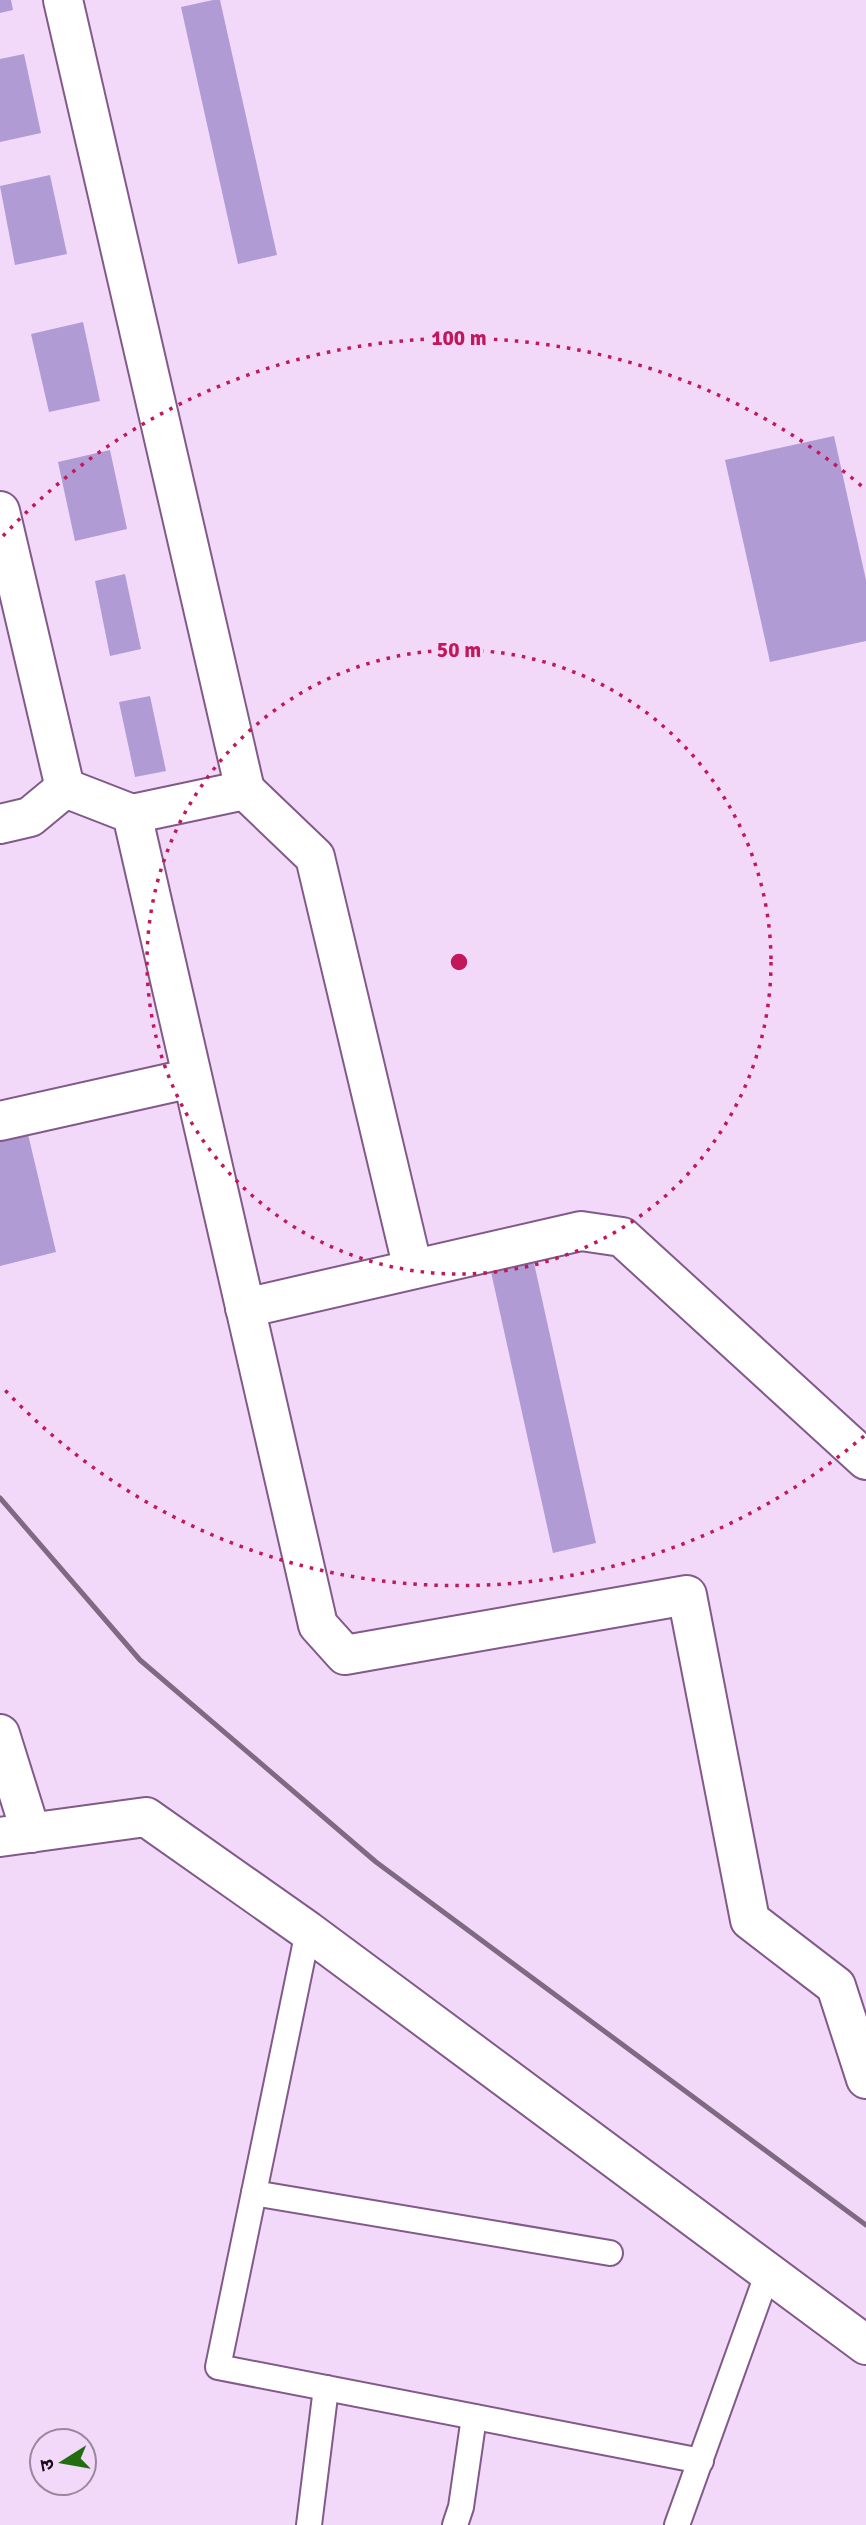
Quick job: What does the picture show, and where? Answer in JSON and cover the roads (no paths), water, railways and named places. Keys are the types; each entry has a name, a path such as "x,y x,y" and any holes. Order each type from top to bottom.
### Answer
{"street":[{"path":"63,0 245,790 315,857 413,1269"},
{"path":"0,511 65,788"},
{"path":"65,788 132,814 245,790"},
{"path":"0,824 30,817 65,788"},
{"path":"132,814 318,1625 345,1655 687,1595 750,1920 836,1986 866,2079"},
{"path":"0,1121 192,1078"},
{"path":"245,1308 581,1231 622,1237 866,1460"},
{"path":"0,1734 15,1835 146,1817 308,1931 866,2345"}],"lane":[{"path":"308,1931 218,2367 701,2461"},
{"path":"254,2193 610,2253"},
{"path":"677,2525 768,2273"},
{"path":"309,2525 326,2388"},
{"path":"455,2525 461,2507 474,2417"}],"railway":[{"path":"0,1498 140,1660 376,1862 866,2225"}]}
